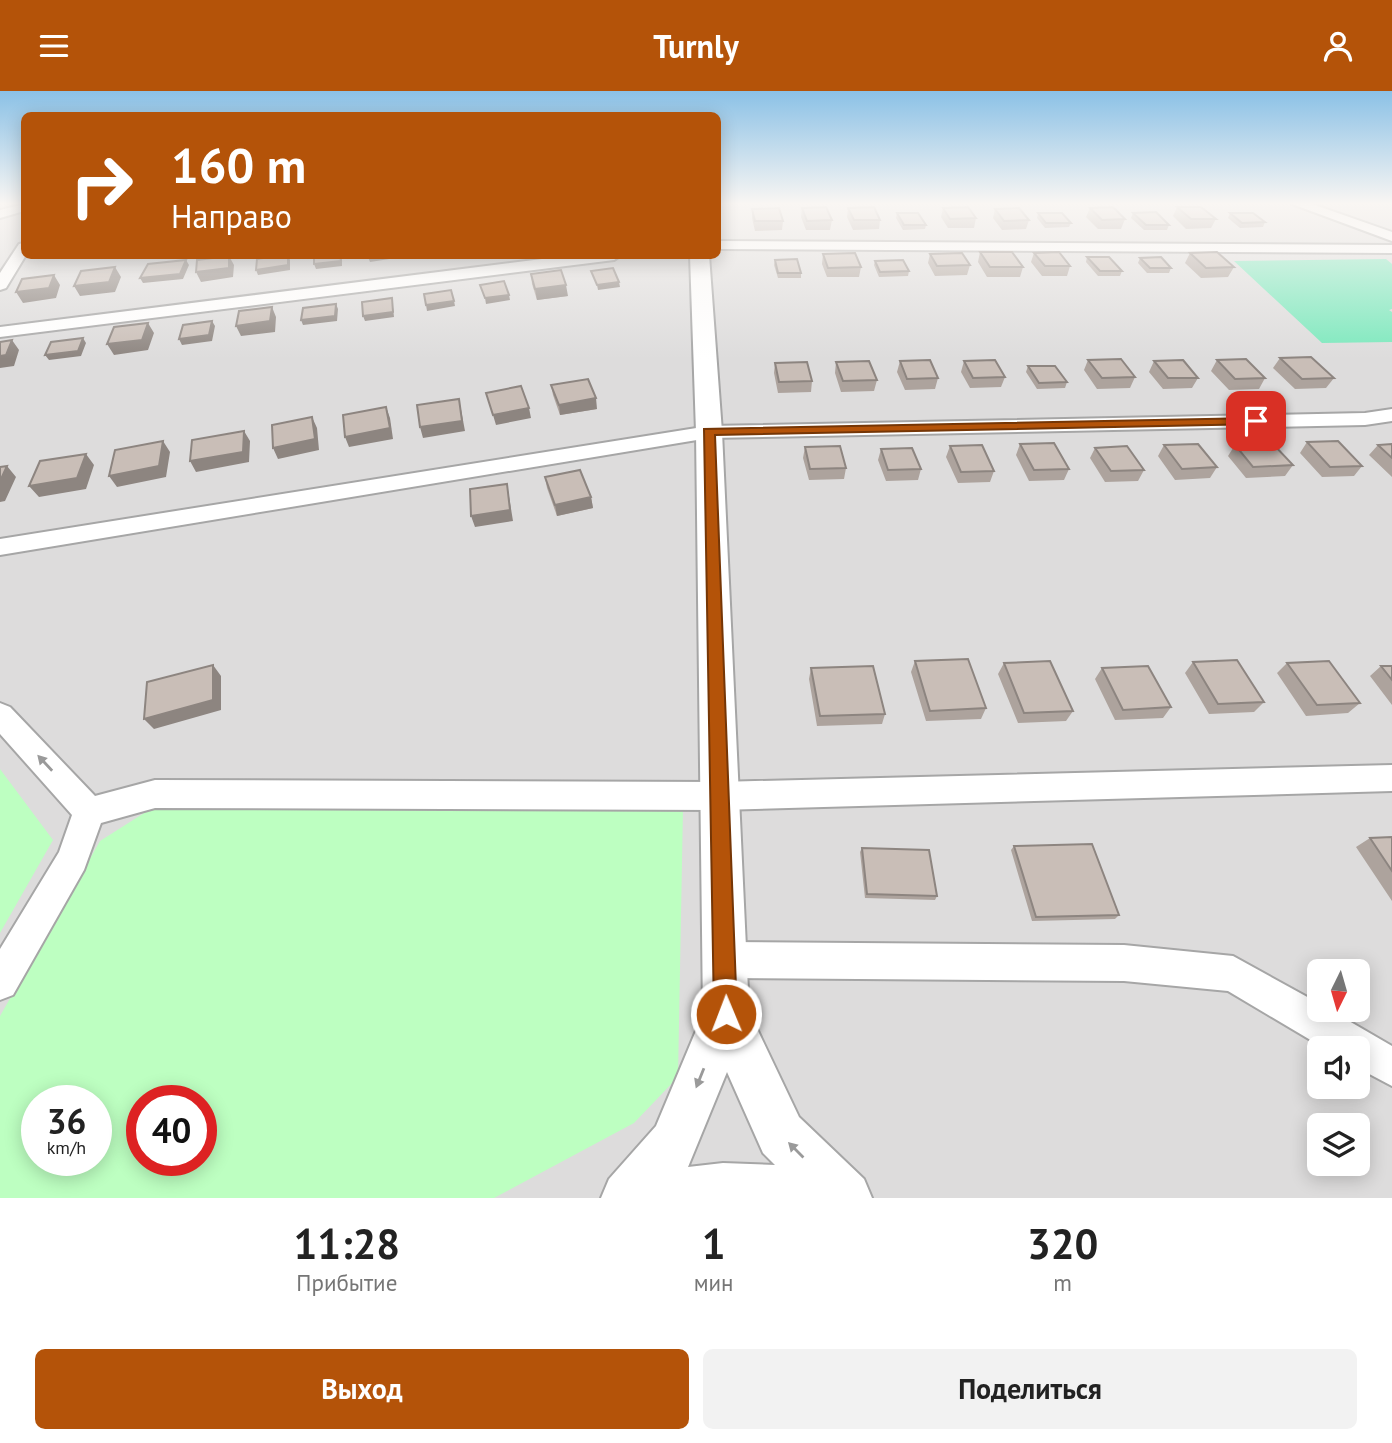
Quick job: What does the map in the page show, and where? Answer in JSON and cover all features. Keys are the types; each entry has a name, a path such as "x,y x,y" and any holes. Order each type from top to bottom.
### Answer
{"street":[{"path":"0,285 19,256"},
{"path":"0,332 582,259"},
{"path":"628,1198 674,1144 726,1014 709,432 699,259"},
{"path":"0,547 709,432 1337,420 1392,415"},
{"path":"0,715 89,811"},
{"path":"89,811 155,794 719,796 1392,778"},
{"path":"0,982 72,859 89,811"},
{"path":"725,960 1124,963 1233,974 1392,1067"},
{"path":"726,1014 781,1135 845,1198"},
{"path":"673,1198 692,1192 774,1190 808,1198"}],"shaded area":[{"path":"0,256 21,256 21,259 721,259 721,256 1392,256 1392,1198 0,1198"}],"green space":[{"path":"1386,259 1392,264 1392,309 1389,310 1392,312 1392,342 1322,343 1234,261"},
{"path":"0,769 53,840 0,933"},
{"path":"152,808 683,808 678,1077 634,1123 494,1198 0,1198 0,1016 100,841"}],"building":[{"path":"824,256 856,256 861,267 828,268"},
{"path":"931,256 964,256 970,265 937,266"},
{"path":"982,256 1015,256 1023,267 990,267"},
{"path":"1036,256 1062,256 1070,266 1045,266"},
{"path":"1193,256 1221,256 1234,267 1206,268"},
{"path":"1087,257 1109,257 1122,271 1100,271"},
{"path":"1161,257 1171,268 1150,268 1140,258"},
{"path":"229,259 229,268 196,272 197,260"},
{"path":"257,259 288,259 288,265 256,270"},
{"path":"314,259 341,261 314,264"},
{"path":"797,259 801,273 778,273 775,260"},
{"path":"186,260 180,274 140,278 148,264"},
{"path":"903,260 909,271 880,272 875,261"},
{"path":"115,267 109,282 74,286 81,271"},
{"path":"613,268 619,282 597,285 591,271"},
{"path":"561,270 566,285 535,289 531,274"},
{"path":"54,275 49,288 16,292 22,279"},
{"path":"504,281 509,295 485,298 480,285"},
{"path":"451,290 454,301 426,305 424,294"},
{"path":"392,298 393,312 363,316 362,302"},
{"path":"336,304 335,316 301,320 303,308"},
{"path":"272,307 270,321 236,326 239,311"},
{"path":"212,321 209,335 179,339 183,325"},
{"path":"148,323 142,340 107,344 114,327"},
{"path":"83,338 78,351 45,355 51,342"},
{"path":"12,340 6,355 0,356 0,342"},
{"path":"1311,357 1334,378 1302,379 1280,358"},
{"path":"1121,359 1135,377 1102,378 1088,360"},
{"path":"1246,359 1265,378 1235,379 1217,360"},
{"path":"930,360 938,378 907,379 900,361"},
{"path":"995,360 1005,377 973,378 964,361"},
{"path":"1183,360 1198,378 1168,378 1154,361"},
{"path":"869,361 877,380 843,381 836,362"},
{"path":"807,362 812,381 779,382 775,363"},
{"path":"1028,366 1055,366 1067,382 1039,383"},
{"path":"588,379 596,398 559,405 551,385"},
{"path":"521,386 529,408 493,415 486,393"},
{"path":"459,399 462,421 420,427 417,405"},
{"path":"386,407 390,428 345,437 343,415"},
{"path":"312,417 315,439 273,448 272,425"},
{"path":"244,431 243,452 190,461 192,440"},
{"path":"163,441 159,466 109,476 115,450"},
{"path":"1338,441 1362,466 1330,467 1307,442"},
{"path":"1054,443 1069,469 1034,470 1020,444"},
{"path":"1198,444 1217,467 1182,469 1164,445"},
{"path":"1273,444 1293,465 1253,467 1235,445"},
{"path":"1392,444 1392,458 1378,445"},
{"path":"982,445 994,471 961,472 950,446"},
{"path":"840,446 846,468 810,469 805,447"},
{"path":"1127,446 1144,470 1111,471 1095,448"},
{"path":"912,448 921,469 888,470 881,449"},
{"path":"86,454 77,478 29,486 40,461"},
{"path":"7,466 0,481 0,467"},
{"path":"580,470 591,497 555,505 545,477"},
{"path":"507,484 510,510 471,516 470,489"},
{"path":"968,659 986,708 930,711 915,661"},
{"path":"1237,660 1264,702 1218,704 1193,662"},
{"path":"1050,661 1073,711 1024,713 1004,663"},
{"path":"1329,661 1360,703 1317,705 1287,663"},
{"path":"213,665 213,700 144,719 147,682"},
{"path":"873,666 885,714 820,716 811,668"},
{"path":"1148,666 1171,707 1123,710 1102,668"},
{"path":"1381,666 1392,666 1392,680"},
{"path":"1392,837 1392,871 1370,838"},
{"path":"1092,844 1119,915 1036,917 1014,846"},
{"path":"862,848 929,850 937,896 867,894"}],"route":[{"path":"726,1014 709,432 1256,421"}]}
